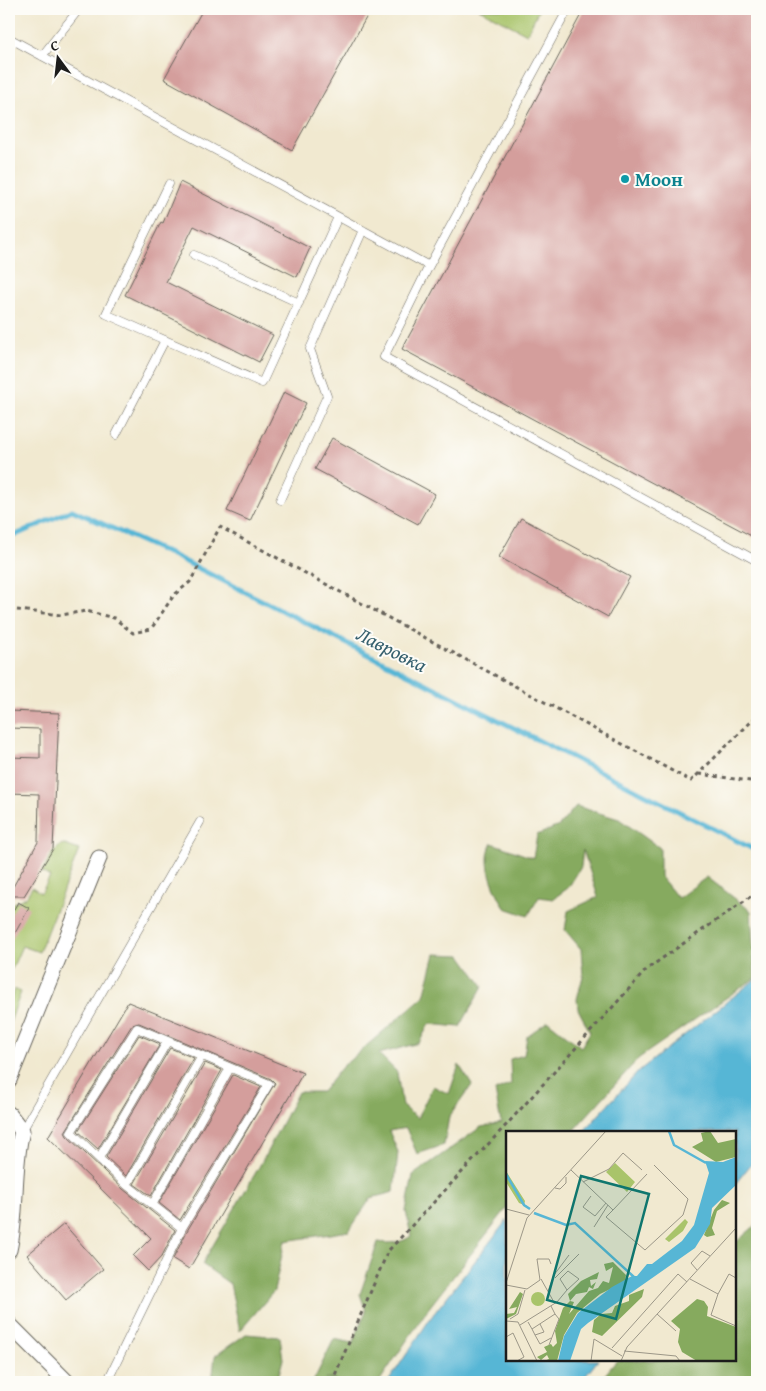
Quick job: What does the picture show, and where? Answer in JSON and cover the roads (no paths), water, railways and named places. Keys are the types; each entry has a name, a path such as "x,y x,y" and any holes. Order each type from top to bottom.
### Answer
{"street":[{"path":"9,1080 99,858"},
{"path":"9,1114 22,1131 16,1156 13,1229 9,1250"},
{"path":"9,1324 67,1382"}],"lane":[{"path":"42,56 79,9"},
{"path":"568,9 429,266 384,357 757,561"},
{"path":"9,38 429,266"},
{"path":"169,184 106,314 262,383 338,217"},
{"path":"280,500 327,396 310,350 363,230"},
{"path":"194,255 299,303"},
{"path":"116,435 165,340"},
{"path":"22,1131 200,822"},
{"path":"107,1382 182,1228 269,1084 137,1028 71,1132 127,1185 182,1228"},
{"path":"99,1158 167,1042"},
{"path":"127,1185 202,1056"},
{"path":"152,1205 230,1068"}],"water":[{"path":"757,978 757,1157 736,1183 736,1131 584,1131 640,1070"},
{"path":"506,1221 506,1361 597,1361 581,1382 388,1382 432,1316"}],"waterway":[{"name":"Лавровка","path":"9,538 72,510 176,557 757,851"}],"place":[{"name":"Моон","path":"625,179"}]}
